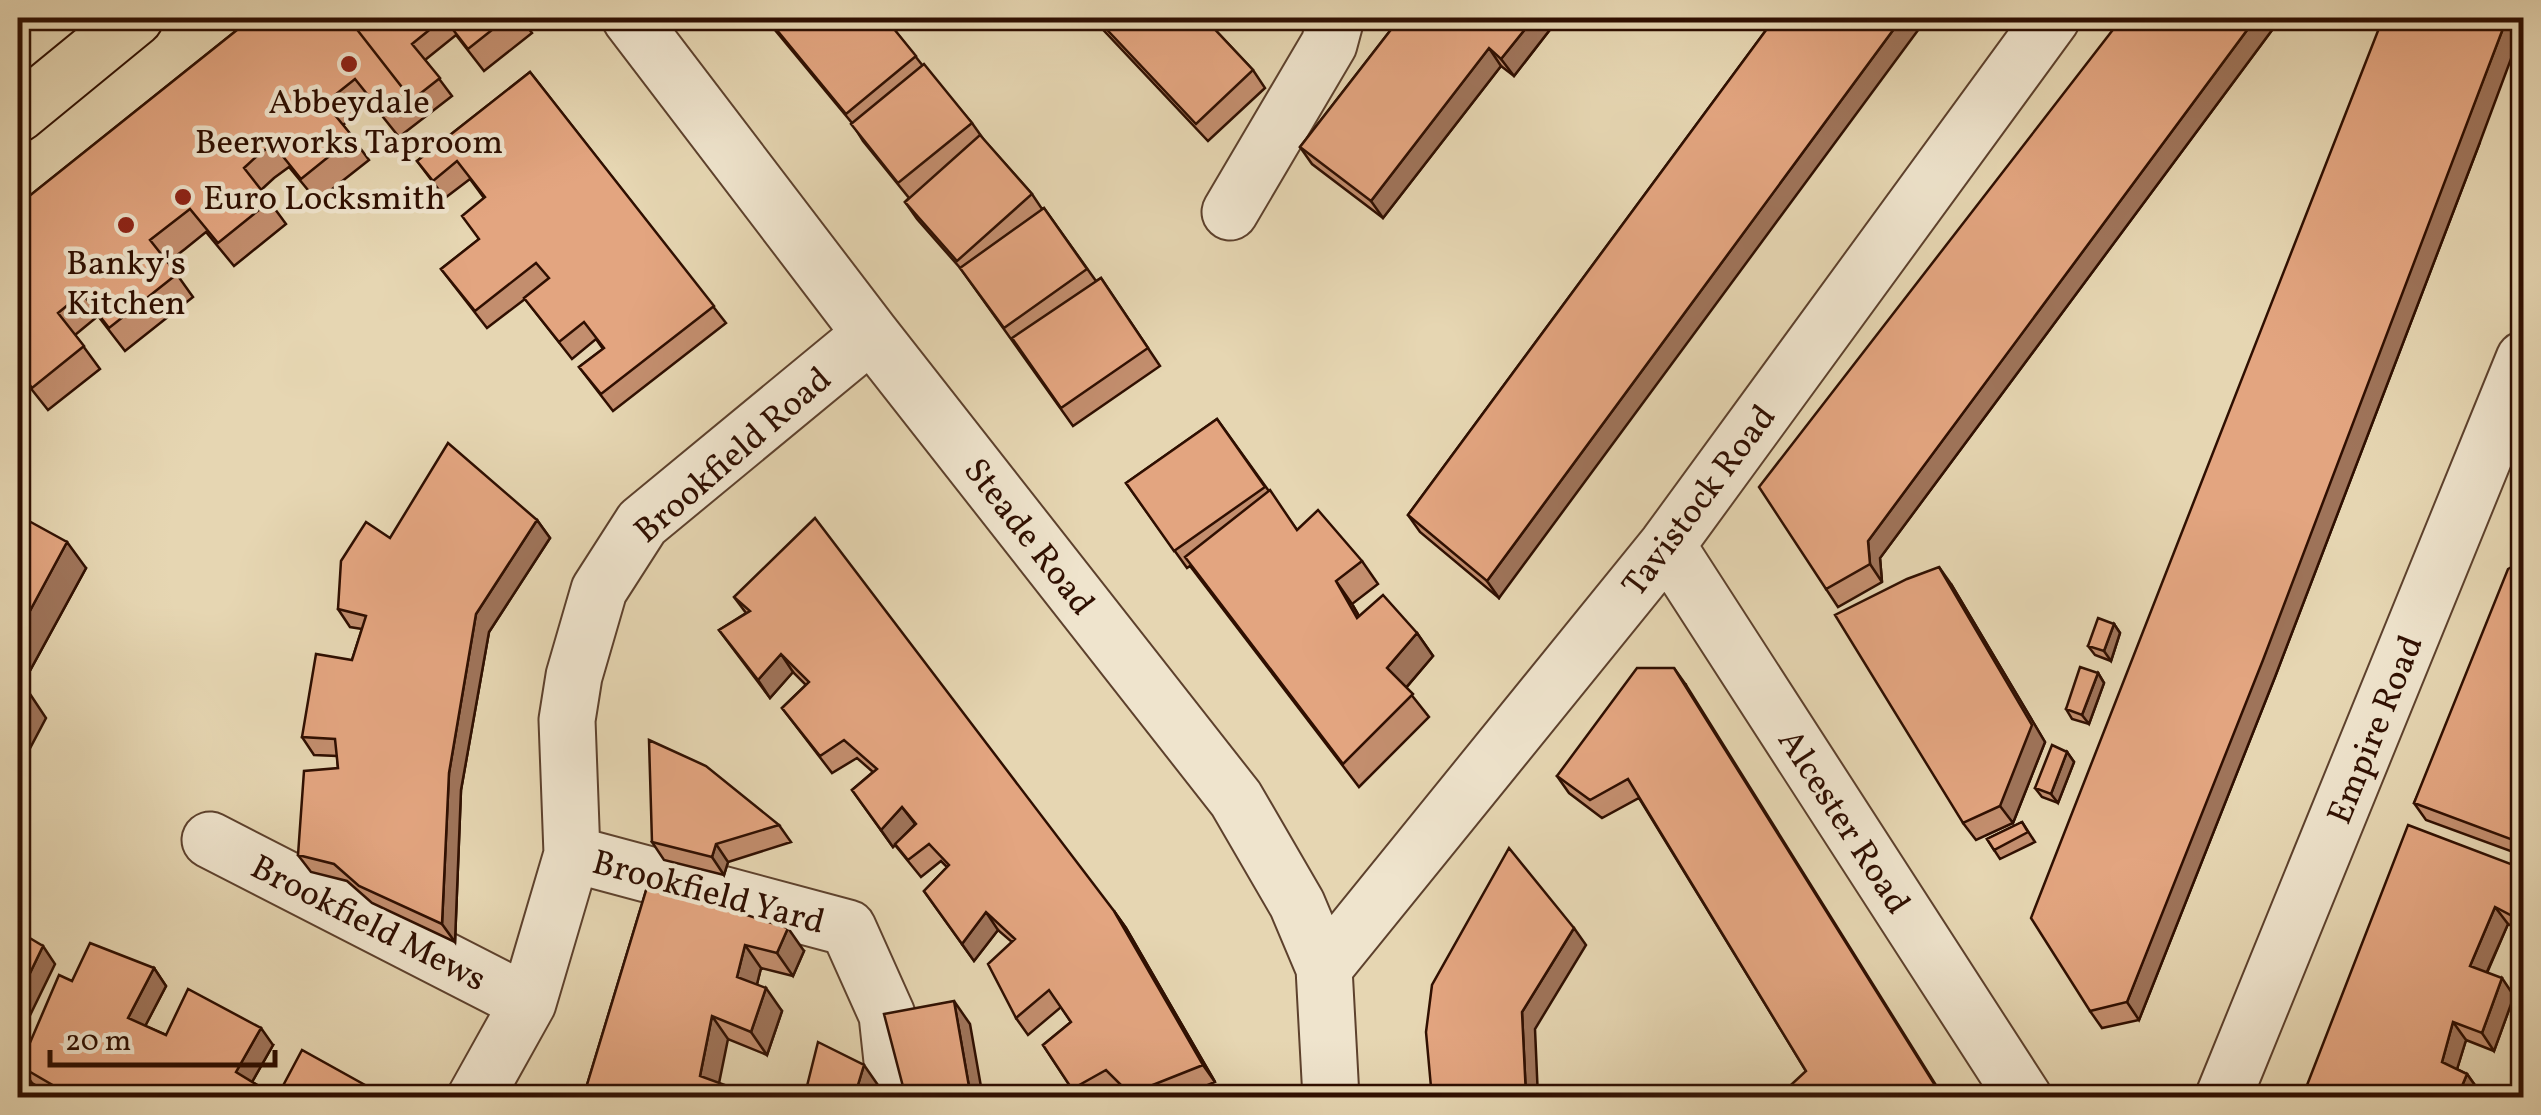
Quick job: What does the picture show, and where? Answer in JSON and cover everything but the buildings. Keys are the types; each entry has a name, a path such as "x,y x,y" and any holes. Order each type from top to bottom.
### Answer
{"main road":[{"path":"18,114 135,18"}],"street":[{"name":"Steade Road","path":"630,18 870,334 1236,799 1297,904 1324,968 1331,1098"},
{"name":"Tavistock Road","path":"1324,968 1667,546 2052,18"},
{"path":"1230,212 1323,26"},
{"name":"Brookfield Road","path":"475,1098 528,1004 572,854 566,720 574,676 599,590 642,523 870,334"},
{"name":"Empire Road","path":"2223,1098 2512,430 2524,359"},
{"name":"Alcester Road","path":"1667,546 2024,1098"},
{"name":"Brookfield Mews","path":"210,840 528,1004"},
{"name":"Brookfield Yard","path":"572,854 848,928 887,1016 896,1098"}],"place":[{"name":"Abbeydale Beerworks Taproom","path":"349,64"},
{"name":"Euro Locksmith","path":"183,197"},
{"name":"Banky's Kitchen","path":"126,225"}]}
